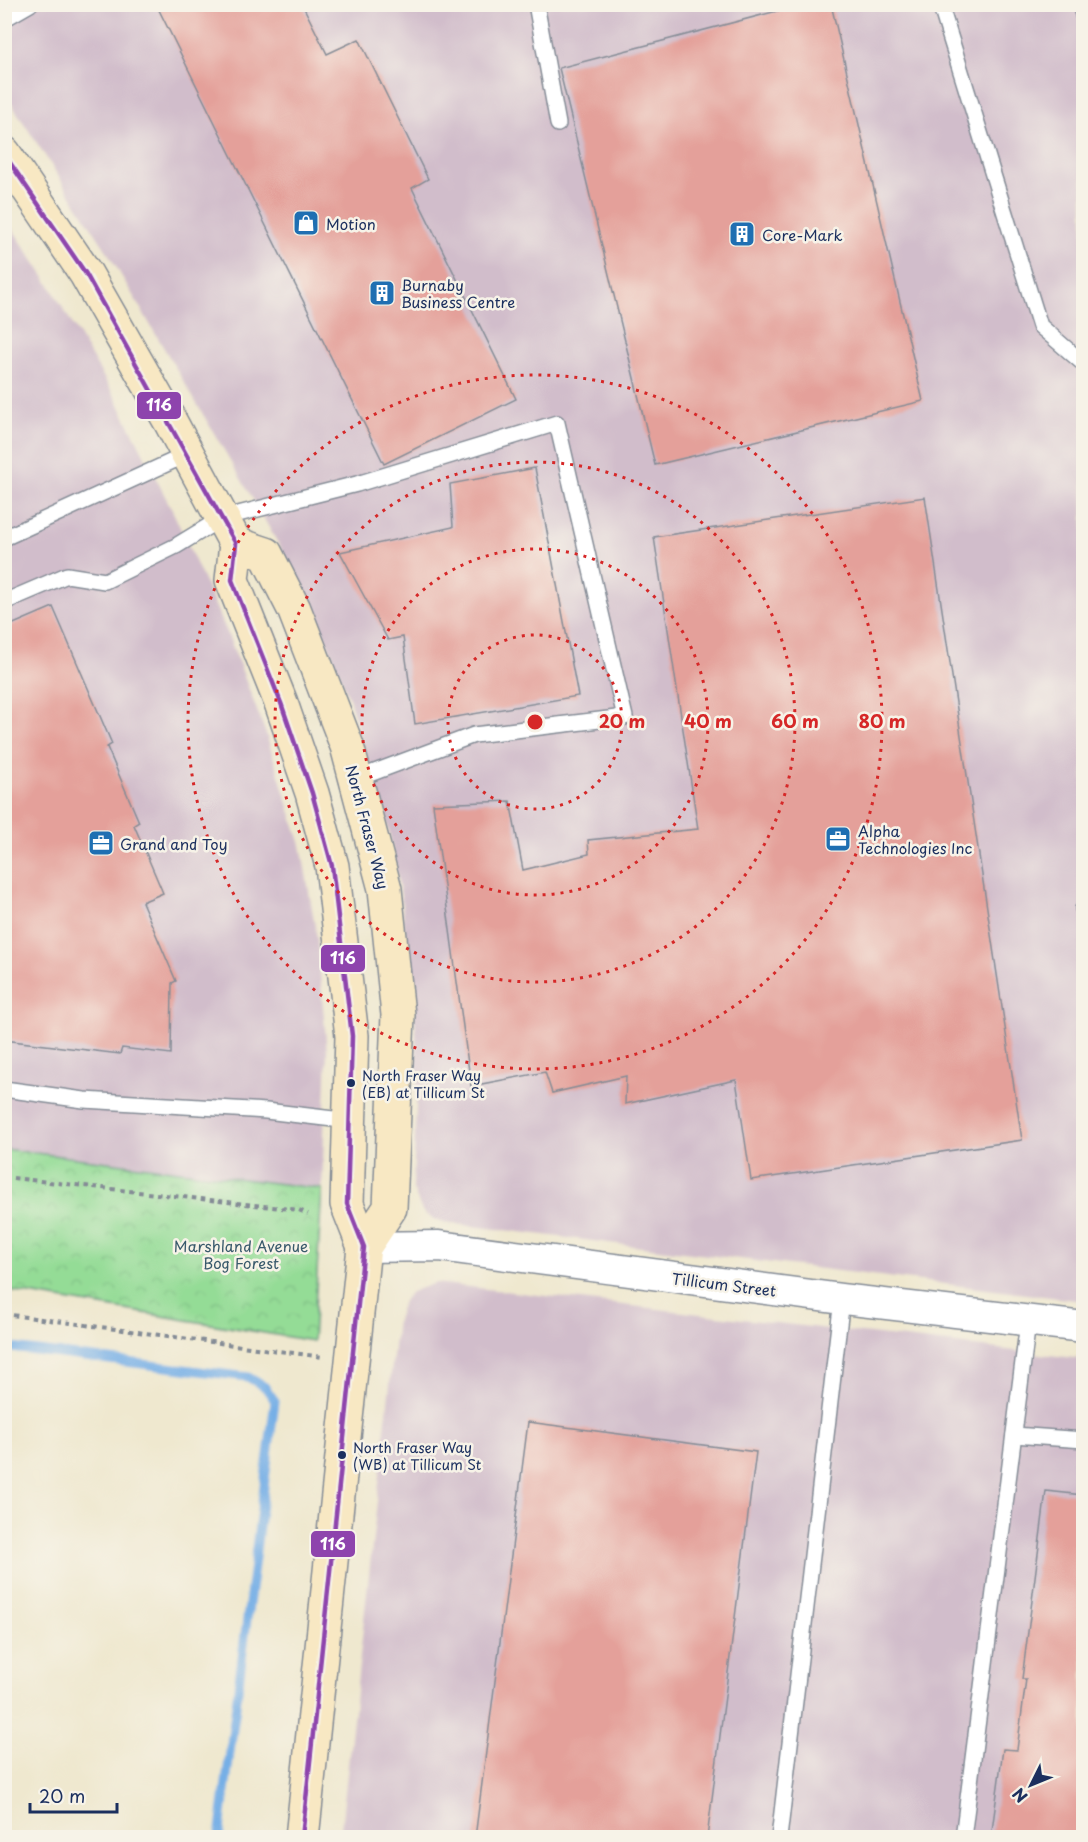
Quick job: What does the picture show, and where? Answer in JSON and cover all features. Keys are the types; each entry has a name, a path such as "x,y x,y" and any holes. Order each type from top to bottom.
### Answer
{"street":[{"path":"4,153 86,274 229,531"},
{"name":"North Fraser Way","path":"229,531 266,554 294,609 347,746 385,889 398,1015 390,1208 364,1247"},
{"name":"North Fraser Way","path":"229,531 232,580 281,703 312,793 332,866 352,1036 347,1204 364,1247 302,1838"},
{"name":"Tillicum Street","path":"364,1247 439,1246 842,1299 1083,1327"}],"lane":[{"path":"4,19 30,4"},
{"path":"536,4 558,124"},
{"path":"940,4 1040,326 1083,364"},
{"path":"1080,4 1083,18"},
{"path":"4,602 67,575 105,581 176,546 229,531 357,484 557,423 625,717 474,735 356,780"},
{"path":"4,538 188,454"},
{"path":"4,1089 84,1100 266,1111 350,1120"},
{"path":"779,1838 842,1299"},
{"path":"963,1838 1028,1322"},
{"path":"1014,1435 1083,1440"}],"path":[{"path":"4,1177 299,1210 308,1214"},
{"path":"4,1314 290,1353"}],"shaded area":[{"path":"4,5 1083,5 1083,1301 447,1223 433,1219 422,1211 413,1189 417,1082 416,1031 401,896 389,831 349,698 328,644 293,570 254,501 105,248 5,94"},
{"path":"4,216 49,284 115,397 174,514 227,632 266,734 301,845 317,938 327,1052 322,1189 5,1149"},
{"path":"435,1283 1083,1359 1083,1837 340,1838 397,1320 403,1301 411,1292"}],"green space":[{"name":"Marshland Avenue Bog Forest","path":"4,1149 322,1189 313,1341 5,1290"}],"building":[{"name":"Burnaby Business Centre","path":"156,4 302,4 327,54 359,39 428,179 412,188 516,399 384,464"},
{"name":"Core-Mark","path":"804,4 831,4 923,401 655,465 559,68"},
{"path":"535,468 578,696 415,724 403,637 388,640 340,552 453,527 450,484"},
{"name":"Alpha Technologies Inc","path":"925,497 1022,1140 751,1180 736,1080 625,1104 626,1076 552,1093 545,1072 471,1086 433,804 510,801 523,870 589,854 588,840 698,829 654,537"},
{"path":"53,607 112,744 107,747 139,822 134,825 163,893 142,902 176,981 172,983 171,1054 122,1048 120,1054 4,1040 4,628"},
{"path":"528,1422 756,1452 707,1838 475,1838"},
{"path":"1046,1491 1083,1495 1083,1838 991,1838 1003,1749 1017,1750 1026,1679 1022,1679"}],"waterway":[{"path":"4,1347 248,1377 265,1387 275,1401 219,1838"}],"transit line":[{"name":"116","path":"4,154 86,274 236,544 232,580 281,703 312,793 332,866 352,1036 347,1204 364,1247 302,1838"}],"place":[{"name":"Motion","path":"306,223"},
{"name":"Core-Mark","path":"742,234"},
{"name":"Burnaby Business Centre","path":"382,293"},
{"name":"Alpha Technologies Inc","path":"838,839"},
{"name":"Grand and Toy","path":"101,843"},
{"name":"North Fraser Way (EB) at Tillicum St","path":"351,1083"},
{"name":"North Fraser Way (WB) at Tillicum St","path":"342,1455"}]}
